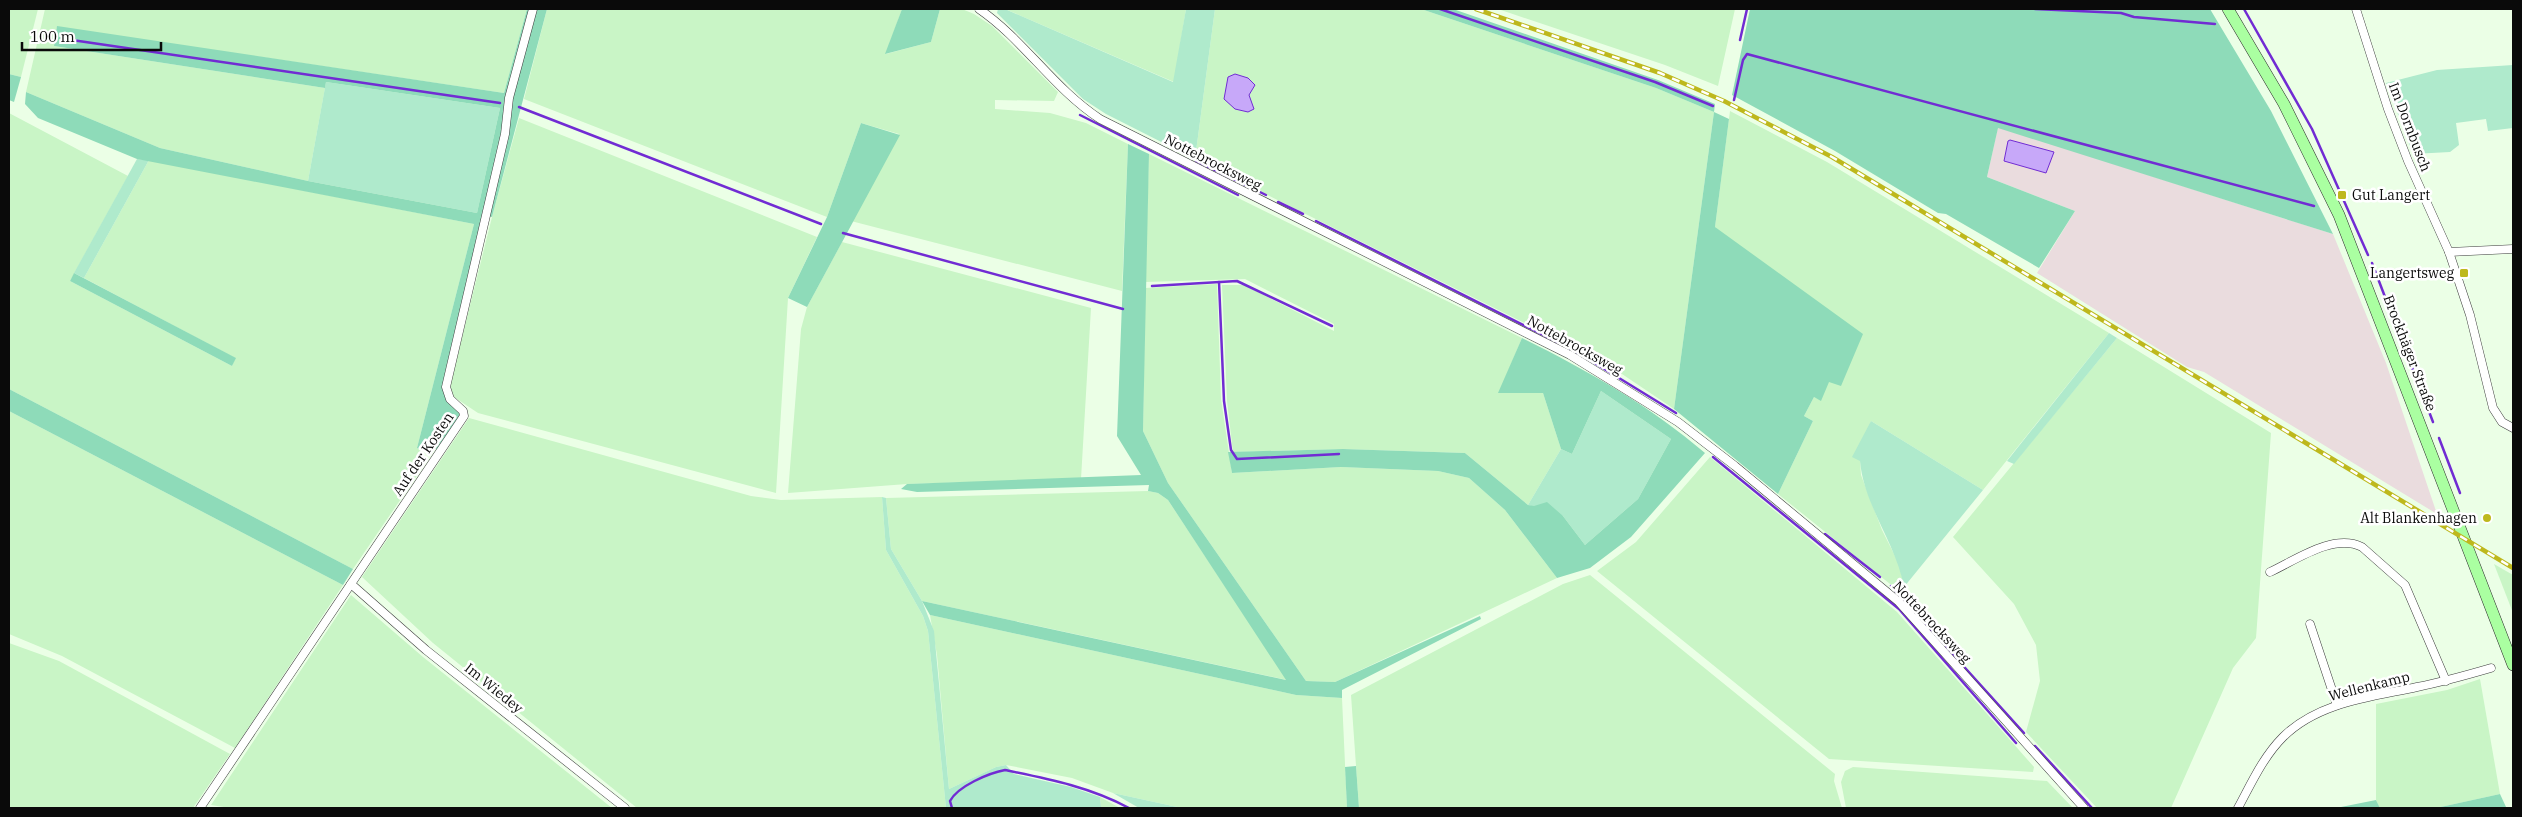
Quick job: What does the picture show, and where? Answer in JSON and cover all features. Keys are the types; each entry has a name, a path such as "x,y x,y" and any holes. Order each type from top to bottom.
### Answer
{"main road":[{"name":"Brockhäger Straße","path":"2228,9 2284,104 2339,214 2513,666"}],"street":[{"name":"Auf der Kosten","path":"200,808 464,416 464,410 450,399 446,386 505,134 510,98 533,9"},
{"name":"Nottebrocksweg","path":"979,9 996,21 1072,99 1100,119 1534,337 1620,384 1678,422 1742,472 1899,602 2084,808"},
{"name":"Im Dornbusch","path":"2356,9 2388,109 2408,161 2449,252 2470,315 2494,408 2502,422 2513,428"},
{"path":"2449,252 2513,249"},
{"path":"2270,572 2334,543 2345,542 2362,547 2394,574 2408,590 2446,681"},
{"name":"Im Wiedey","path":"351,584 426,650 624,808"},
{"path":"2310,624 2336,705"},
{"name":"Wellenkamp","path":"2238,808 2264,760 2283,737 2309,718 2336,705 2446,681 2491,668"}],"shaded area":[{"path":"1235,74 1248,78 1255,85 1249,95 1254,109 1248,112 1235,109 1224,99 1228,77"},
{"path":"1998,127 2333,234 2386,363 2437,514 2204,372 2187,367 2037,273 2075,211 1987,177"},
{"path":"2008,141 2054,152 2046,173 2004,161"}],"green space":[{"path":"9,9 38,9 21,77 9,74"},
{"path":"45,9 527,9 504,93 57,27 54,46 325,88 308,181 160,148 26,92"},
{"path":"527,9 547,9 492,217 484,215 443,388 459,411 460,417 438,450 431,447 421,450 417,448 474,224 137,159 38,118 25,104 26,92 160,148 308,181 477,213 500,108 326,82 325,88 54,46 57,26 504,93"},
{"path":"547,9 902,9 886,54 931,42 940,9 962,9 974,14 992,26 1058,92 1054,101 995,100 995,109 1050,113 1086,123 1128,144 1122,291 851,221 899,134 861,123 827,217 524,99"},
{"path":"902,9 940,9 931,42 885,54"},
{"path":"998,9 1005,9 1173,82 1186,9 1215,9 1195,159 1106,114 1083,99 997,13"},
{"path":"1005,9 1186,9 1174,82"},
{"path":"1215,9 1421,9 1656,88 1714,112 1674,409 1622,374 1575,348 1195,159"},
{"path":"1421,9 1453,9 1658,80 1715,104 1714,112 1656,88"},
{"path":"1498,9 1735,9 1718,86 1665,65"},
{"path":"1750,9 2210,9 2271,111 2333,234 1998,128 1987,177 2075,211 2039,268 1946,214 1938,213 1835,151 1732,95"},
{"path":"2513,65 2513,128 2488,131 2486,119 2456,123 2459,145 2450,152 2413,154 2386,83 2437,70"},
{"path":"9,74 21,77 14,102 9,100"},
{"path":"326,82 500,108 477,213 308,181"},
{"path":"1730,111 1827,162 2109,333 1983,490 1871,421 1860,461 1861,475 1882,530 1900,566 1904,587 1900,592 1778,494 1813,421 1804,416 1814,397 1821,400 1715,227"},
{"path":"1714,112 1729,119 1715,227 1863,334 1841,386 1829,382 1821,401 1814,397 1804,416 1813,421 1778,494 1674,409"},
{"path":"9,113 128,176 70,281 232,366 235,358 84,278 149,160 474,224 417,448 421,450 420,471 353,569 9,389"},
{"path":"519,118 817,237 788,298 776,493 478,413 454,397 450,386"},
{"path":"861,123 900,135 807,307 788,298 827,217"},
{"path":"1128,144 1149,154 1143,431 1168,483 1306,681 1335,682 1480,616 1481,619 1342,690 1342,698 1296,695 930,615 922,601 1286,680 1168,500 1158,493 1148,491 1149,485 917,492 901,489 907,484 1141,475 1117,436"},
{"path":"1149,154 1522,338 1499,393 1543,393 1561,449 1528,505 1465,453 1343,449 1233,452 1227,401 1222,285 1244,285 1334,331 1334,324 1245,279 1145,282"},
{"path":"137,159 149,160 84,278 74,273"},
{"path":"842,242 1091,308 1081,479 907,484 788,493 801,329 807,307"},
{"path":"74,273 236,358 232,366 70,281"},
{"path":"1217,284 1221,399 1232,473 1341,467 1438,471 1469,478 1505,510 1557,578 1335,682 1306,681 1168,483 1143,431 1145,288"},
{"path":"2109,333 2117,338 2014,464 2007,461"},
{"path":"1522,338 1570,363 1640,404 1705,453 1631,537 1590,568 1557,578 1505,510 1469,478 1438,471 1341,467 1232,473 1228,452 1343,449 1465,453 1528,505 1534,506 1547,502 1563,516 1585,545 1638,499 1671,439 1601,391 1572,454 1561,449 1543,393 1498,393"},
{"path":"2117,338 2271,433 2256,638 2233,668 2171,808 2097,808 2026,732 2040,681 2036,645 2014,604 1953,537"},
{"path":"9,389 353,569 343,585 9,411"},
{"path":"1601,391 1671,439 1638,499 1585,545 1563,516 1528,505 1561,449 1572,454"},
{"path":"9,411 343,585 235,748 62,656 9,634"},
{"path":"469,418 751,496 781,500 882,497 886,550 923,616 928,631 946,808 637,808 433,643 362,577"},
{"path":"1871,421 1983,490 1904,587 1894,555 1867,493 1860,461 1852,457"},
{"path":"1710,457 1897,612 2034,767 2033,772 1829,759 1597,571 1636,542"},
{"path":"1148,491 1158,493 1168,500 1287,680 922,601 891,549 886,498"},
{"path":"882,497 886,498 891,549 922,601 934,631 949,789 996,767 1006,765 1014,774 1071,787 1100,797 1101,808 946,808 928,631 923,616 886,550"},
{"path":"2494,564 2513,575 2513,613"},
{"path":"1590,575 1835,774 1834,781 1842,808 1359,808 1351,695 1563,584"},
{"path":"351,595 423,657 612,808 230,808 211,805"},
{"path":"930,615 1296,695 1342,698 1347,808 1182,808 1113,793 1072,778 1006,765 996,767 949,789 937,655"},
{"path":"9,643 59,661 230,754 193,808 9,808"},
{"path":"2480,679 2500,794 2436,808 2380,808 2376,800 2376,704 2447,690"},
{"path":"1356,766 1359,808 1347,808 1345,767"},
{"path":"1853,767 2047,781 2073,808 1846,808 1841,782 1845,771"},
{"path":"1113,793 1182,808 1139,808"},
{"path":"2500,794 2506,807 2436,808"},
{"path":"1100,797 1120,808 1101,808"},
{"path":"2376,800 2380,808 2336,808"}],"waterway":[{"path":"1440,9 1655,82 1713,106"},
{"path":"1740,40 1747,9"},
{"path":"2035,9 2121,13 2134,17 2215,24"},
{"path":"2244,9 2312,129 2368,255"},
{"path":"65,39 500,103"},
{"path":"1734,100 1743,60 1747,54 2314,206"},
{"path":"519,107 821,224"},
{"path":"1080,115 1238,195"},
{"path":"1196,161 1266,195"},
{"path":"1278,202 1303,214"},
{"path":"1316,221 1575,351 1676,413"},
{"path":"843,233 1123,309"},
{"path":"2372,263 2433,422"},
{"path":"1152,286 1237,281 1332,326"},
{"path":"1219,282 1224,401 1231,450 1237,459 1339,454"},
{"path":"2439,438 2460,493"},
{"path":"1713,457 1899,609 2016,743"},
{"path":"1825,534 1880,577"},
{"path":"1891,586 2024,733"},
{"path":"2035,746 2092,808"},
{"path":"952,808 950,801 960,790 983,777 1005,770 1053,780 1084,789 1129,808"}],"railway":[{"path":"1476,9 1660,73 1724,101 1832,157 2513,568"}],"place":[{"name":"Gut Langert","path":"2342,195"},
{"name":"Langertsweg","path":"2464,273"},
{"name":"Alt Blankenhagen","path":"2487,518"}]}
